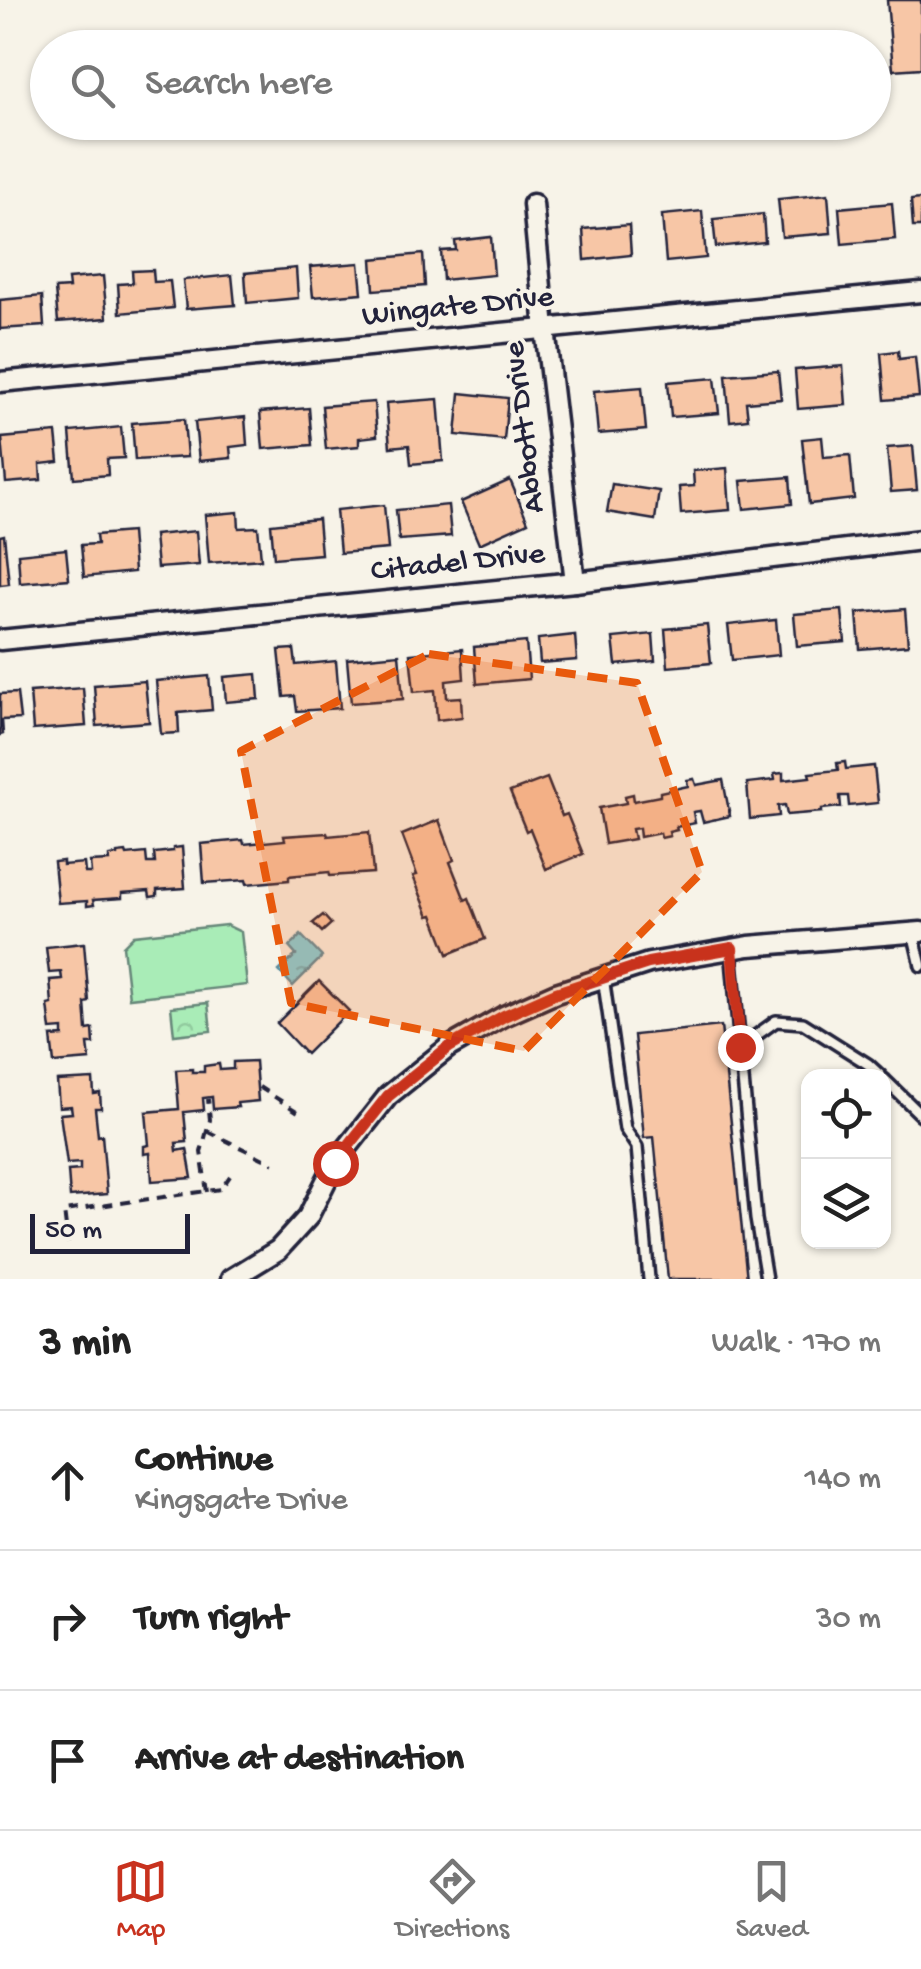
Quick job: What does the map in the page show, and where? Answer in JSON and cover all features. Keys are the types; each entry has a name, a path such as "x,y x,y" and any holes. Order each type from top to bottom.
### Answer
{"street":[{"name":"Abbott Drive","path":"533,204 575,582"},
{"name":"Wingate Drive","path":"0,382 921,292"},
{"name":"Citadel Drive","path":"0,640 575,582 921,540"},
{"path":"231,1279 278,1250 308,1217 335,1163 388,1096 449,1047 504,1016 556,993 648,963 732,948 917,932"}],"lane":[{"path":"917,932 921,966"},
{"path":"732,948 756,1219 766,1279"},
{"path":"602,977 626,1129 637,1147 649,1279"},
{"path":"740,1047 776,1021 803,1023 873,1069"},
{"path":"891,1087 921,1115"}],"path":[{"path":"259,1087 303,1115"},
{"path":"207,1192 201,1152 210,1120 208,1100"},
{"path":"207,1131 274,1164"},
{"path":"68,1243 64,1211 207,1192 221,1189 230,1176"}],"highlighted area":[{"path":"429,654 637,683 702,872 524,1051 291,1003 241,751"}],"green space":[{"path":"226,925 241,932 247,985 129,998 123,946 134,935"},
{"path":"208,1003 211,1031 174,1035 171,1007"}],"water":[{"path":"301,935 322,957 293,986 279,971 296,955 289,947"}],"building":[{"path":"887,0 921,0 921,68 893,70"},
{"path":"828,194 831,233 782,237 778,199"},
{"path":"921,199 921,227 913,227 911,200"},
{"path":"892,203 895,239 842,244 839,208"},
{"path":"702,211 706,258 666,262 662,215"},
{"path":"763,214 765,242 716,247 713,219"},
{"path":"629,225 631,255 585,260 583,229"},
{"path":"491,237 494,275 443,280 441,251 456,250 455,241"},
{"path":"423,254 425,286 374,290 372,259"},
{"path":"359,263 362,293 313,297 310,267"},
{"path":"296,268 298,298 247,303 245,273"},
{"path":"153,270 154,282 170,281 173,308 120,313 118,284 133,283 132,271"},
{"path":"232,275 235,305 186,309 183,280"},
{"path":"103,276 107,318 58,322 55,289 69,288 68,279"},
{"path":"42,296 44,326 0,329 0,300"},
{"path":"898,351 899,359 915,357 919,397 885,400 881,353"},
{"path":"843,366 846,405 798,409 795,370"},
{"path":"778,371 781,399 746,402 748,419 730,421 726,375"},
{"path":"715,378 719,413 671,417 668,382"},
{"path":"642,387 646,430 598,434 594,391"},
{"path":"460,393 508,398 504,440 456,435"},
{"path":"438,399 443,461 411,464 409,445 390,447 386,403"},
{"path":"374,402 377,436 359,438 359,446 326,449 322,406"},
{"path":"309,408 312,445 263,449 260,412"},
{"path":"245,417 247,445 230,447 231,458 199,461 195,422"},
{"path":"184,419 187,457 135,460 132,423"},
{"path":"121,427 124,458 107,459 108,475 74,478 70,432"},
{"path":"56,433 59,462 40,464 41,480 6,483 2,438"},
{"path":"822,437 824,457 850,455 854,499 809,504 802,439"},
{"path":"913,446 917,490 891,492 887,448"},
{"path":"727,468 730,510 681,514 679,487 694,486 693,471"},
{"path":"790,477 792,504 744,509 741,481"},
{"path":"510,480 528,522 479,544 461,502"},
{"path":"612,484 659,491 655,520 607,512"},
{"path":"384,505 388,549 340,553 336,510"},
{"path":"448,505 451,536 399,540 396,510"},
{"path":"238,512 239,528 258,527 261,559 209,563 205,515"},
{"path":"318,519 321,554 274,558 271,524"},
{"path":"196,531 199,565 157,568 154,535"},
{"path":"131,532 134,572 84,577 81,545 97,544 96,535"},
{"path":"4,535 9,584 0,585 0,536"},
{"path":"66,549 69,579 20,583 18,554"},
{"path":"905,609 908,645 860,649 857,613"},
{"path":"842,610 845,642 797,646 794,614"},
{"path":"776,620 779,655 732,660 728,625"},
{"path":"707,625 711,663 668,667 665,629"},
{"path":"653,634 655,661 616,665 613,638"},
{"path":"575,635 577,660 540,663 538,639"},
{"path":"526,642 529,679 477,684 474,647"},
{"path":"294,649 296,665 336,661 340,708 297,711 295,696 284,697 279,650"},
{"path":"462,649 464,679 446,681 447,698 461,697 462,717 437,720 435,690 414,692 410,654"},
{"path":"399,654 403,699 351,703 347,659"},
{"path":"257,674 259,699 226,702 224,677"},
{"path":"209,676 212,710 178,713 179,733 161,734 156,681"},
{"path":"145,681 149,722 97,726 94,685"},
{"path":"83,688 86,726 33,730 30,692"},
{"path":"17,693 20,719 2,720 0,735 0,694"},
{"path":"845,762 846,769 874,766 878,803 849,806 848,796 840,796 841,807 822,812 787,815 785,805 778,806 779,816 750,819 747,783 775,780 774,774 783,773 783,780 810,777 809,773 838,770 837,763"},
{"path":"547,778 583,854 546,869 510,792"},
{"path":"694,779 696,785 723,780 730,816 703,822 700,811 693,812 695,823 676,827 677,830 669,832 670,836 661,838 660,833 640,837 639,828 632,829 634,839 605,844 599,808 626,803 625,796 633,794 634,801 660,796 660,792 688,786 687,780"},
{"path":"439,820 454,860 450,862 485,939 448,954 413,876 417,875 402,835"},
{"path":"369,832 373,873 330,876 329,872 247,884 246,880 204,883 201,844 243,840 244,844 285,840 284,836"},
{"path":"182,847 185,888 157,890 157,896 150,897 149,891 122,893 122,898 93,900 94,905 87,906 87,901 58,903 54,862 84,863 85,873 91,873 90,862 109,861 109,856 117,853 146,853 147,863 155,863 154,853"},
{"path":"323,915 331,924 322,932 313,923"},
{"path":"84,943 87,1030 93,1029 94,1044 88,1044 90,1060 54,1063 51,1037 63,1036 63,1029 51,1030 50,980 62,979 61,972 49,973 46,947"},
{"path":"319,981 349,1011 306,1054 277,1023"},
{"path":"721,1026 747,1279 668,1279 654,1137 644,1138 634,1035"},
{"path":"255,1061 258,1101 213,1109 212,1097 203,1098 204,1110 184,1112 187,1142 176,1143 177,1151 187,1149 192,1178 152,1181 150,1153 144,1154 144,1146 149,1145 146,1112 179,1109 176,1070 204,1072 204,1066 219,1064 220,1070 233,1069 233,1062"},
{"path":"93,1079 94,1094 100,1093 101,1108 95,1108 98,1136 102,1135 107,1194 70,1197 68,1171 80,1170 80,1163 67,1164 60,1114 72,1113 71,1106 59,1107 57,1081"}],"route":[{"path":"335,1163 388,1096 449,1047 556,993 648,963 732,948 740,1047"}]}
